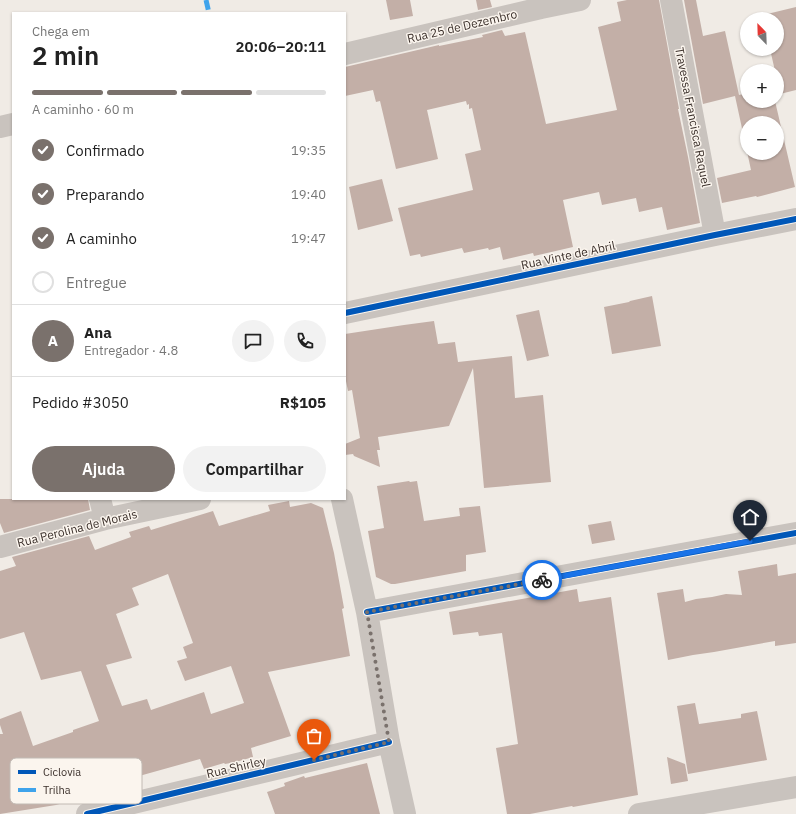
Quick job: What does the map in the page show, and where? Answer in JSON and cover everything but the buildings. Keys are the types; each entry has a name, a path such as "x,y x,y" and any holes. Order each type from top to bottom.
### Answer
{"street":[{"name":"Rua 25 de Dezembro","path":"346,54 541,4 580,0"},
{"name":"Travessa Francisca Raquel","path":"671,0 716,235"},
{"path":"0,127 12,124"},
{"name":"Rua Vinte de Abril","path":"346,313 796,219"},
{"name":"Rua Perolina de Morais","path":"0,547 103,509 190,500"},
{"path":"342,500 367,612 389,742 405,814"},
{"path":"367,612 796,533"},
{"name":"Rua Shirley","path":"142,801 389,742"},
{"path":"639,814 796,786"},
{"name":"Rua Shirley","path":"87,814 129,804"}],"marked path":[{"path":"206,0 209,12"}],"cycle path":[{"path":"346,313 796,219"},
{"path":"367,612 796,533"},
{"path":"142,801 389,742"},
{"path":"87,814 129,804"}],"way so far":[{"path":"314,760 389,742 367,612 542,580"}],"route":[{"path":"542,580 750,541"}]}
